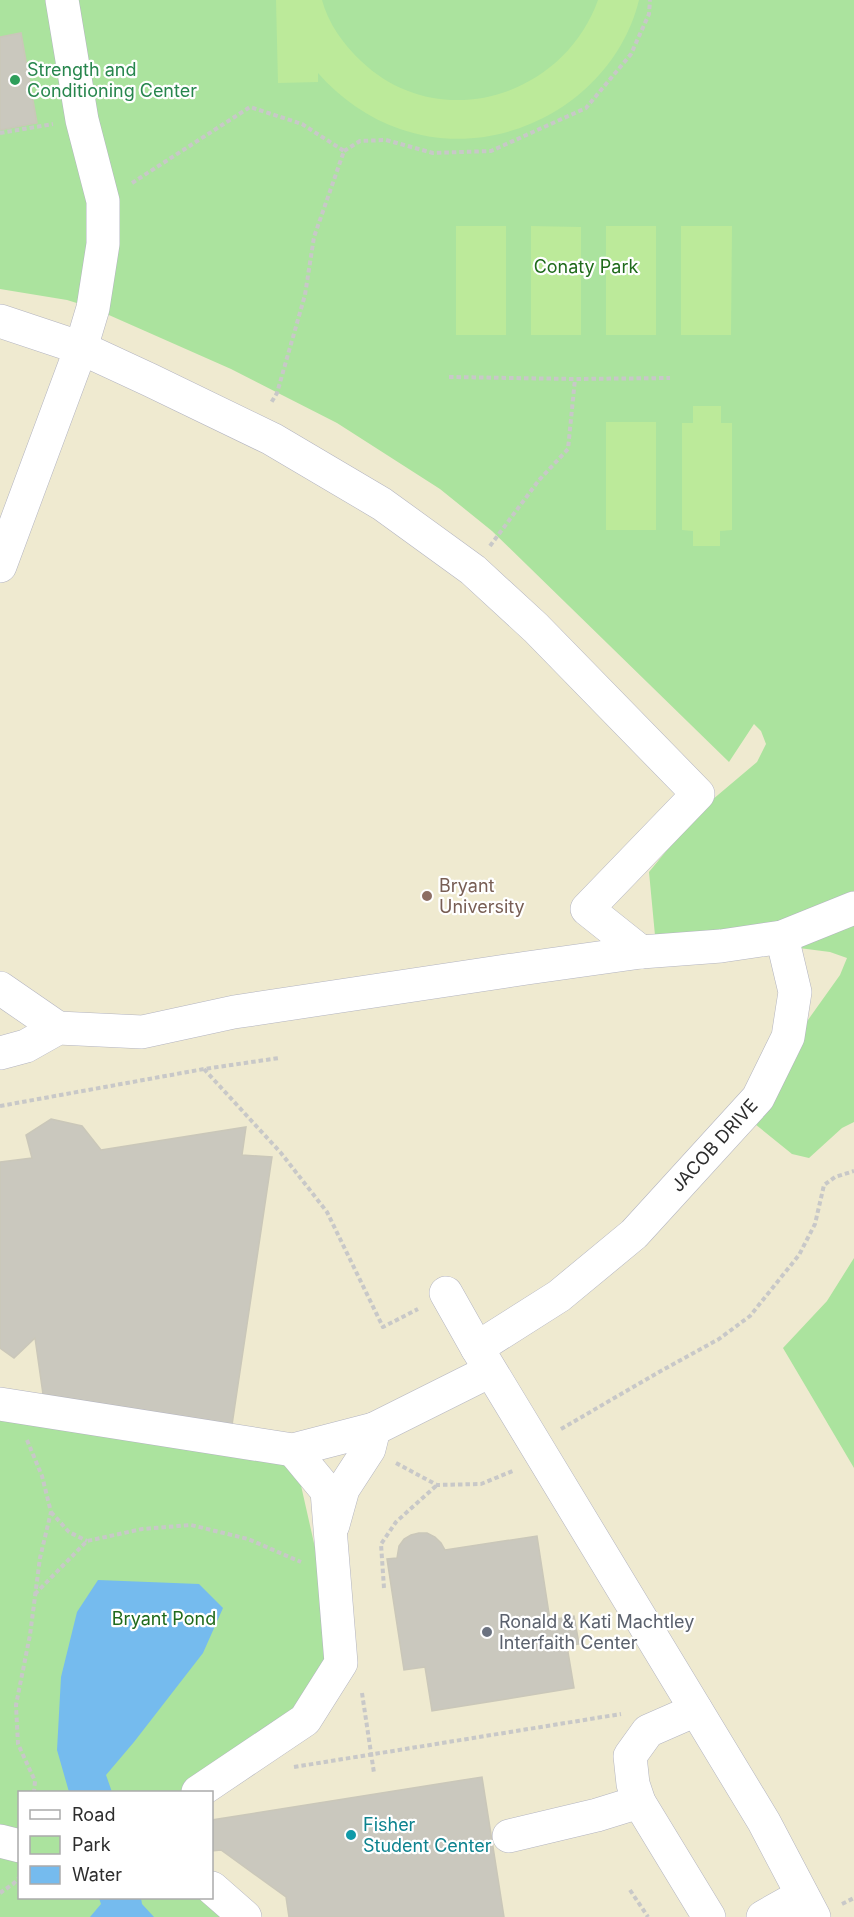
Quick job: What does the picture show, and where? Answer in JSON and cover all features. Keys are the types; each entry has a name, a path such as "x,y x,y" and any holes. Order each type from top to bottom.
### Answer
{"street":[{"path":"0,566 81,348 93,308 103,244 103,201 82,120 62,0"},
{"path":"0,321 81,348 272,440 382,504 473,570 536,628 698,794 587,909 640,952"},
{"path":"0,988 58,1028 142,1032 234,1012 640,952 721,946 782,937 854,908"},
{"name":"JACOB DRIVE","path":"293,1450 372,1439 484,1359 634,1234 759,1098 788,1036 795,992 782,937"},
{"path":"0,1053 26,1046 58,1028"},
{"path":"446,1293 484,1359 523,1452 696,1710 764,1822 808,1906 763,1917"},
{"path":"6,1406 293,1450 327,1491 332,1530 341,1663 305,1720 199,1791"},
{"path":"332,1530 343,1489 372,1439"},
{"path":"696,1710 648,1731 630,1756 633,1784 639,1802 709,1917"},
{"path":"509,1836 597,1815 639,1802"},
{"path":"0,1841 18,1846"},
{"path":"213,1889 245,1917"}],"path":[{"path":"256,432 277,393 305,295 315,237 344,151 360,141 386,140 433,153 491,151 586,108 632,54 649,14 650,0"},
{"path":"103,201 250,107 302,124 344,151"},
{"path":"0,133 82,120"},
{"path":"449,376 575,379 670,378"},
{"path":"473,570 539,480 568,449 575,379"},
{"path":"0,1106 204,1069 279,1058"},
{"path":"204,1069 281,1153 327,1212 383,1327 419,1309 424,1318"},
{"path":"372,1439 437,1485 481,1484 516,1470 523,1452 719,1339 750,1316 799,1255 815,1224 824,1185 835,1177 854,1171"},
{"path":"6,1406 42,1476 51,1512 16,1705 18,1744 35,1781 34,1791"},
{"path":"384,1588 381,1544 396,1522 437,1485"},
{"path":"51,1512 69,1532 87,1541"},
{"path":"34,1596 87,1541 142,1529 190,1525 248,1539 334,1577"},
{"path":"361,1686 374,1773"},
{"path":"289,1768 624,1713"},
{"path":"0,1893 18,1879"},
{"path":"630,1890 648,1917"}],"shaded area":[{"name":"Bryant University","path":"0,0 854,0 854,1917 0,1917"}],"green space":[{"name":"Conaty Park","path":"0,0 854,0 854,1122 842,1128 809,1158 792,1154 741,1114 840,975 847,958 830,952 722,938 656,946 649,872 699,811 757,762 766,744 761,731 754,724 729,762 492,531 440,489 337,423 231,369 93,308 67,300 0,289"},
{"path":"276,0 322,0 332,25 348,48 361,61 392,84 426,96 461,100 495,95 528,82 557,61 581,34 598,0 639,0 626,36 605,68 578,95 547,116 513,130 476,138 438,138 400,129 377,119 355,106 318,73 318,82 278,83"},
{"path":"456,226 506,226 506,335 456,335"},
{"path":"531,226 581,227 581,335 531,335"},
{"path":"606,226 656,226 656,335 606,335"},
{"path":"681,226 732,226 731,335 681,335"},
{"path":"693,406 721,406 721,423 732,423 732,530 720,531 720,546 693,546 693,531 682,530 682,423 693,423"},
{"path":"606,422 656,422 656,530 606,530"},
{"path":"854,1258 854,1468 783,1348 827,1301"},
{"name":"Bryant Pond","path":"0,1404 293,1450 341,1663 305,1720 199,1791 18,1791 18,1899 213,1899 245,1917 0,1917"}],"water":[{"path":"98,1580 199,1584 223,1608 203,1653 106,1775 112,1791 69,1791 57,1750 61,1677 77,1612"},
{"path":"99,1899 141,1899 142,1904 154,1917 90,1917 101,1904"}],"building":[{"name":"Strength and Conditioning Center","path":"21,33 37,123 0,130 0,37"},
{"path":"51,1119 82,1126 101,1150 246,1127 242,1155 272,1157 232,1425 43,1394 35,1338 14,1358 0,1348 0,1162 32,1158 26,1135"},
{"name":"Ronald & Kati Machtley Interfaith Center","path":"419,1533 427,1533 435,1537 445,1550 537,1536 550,1620 574,1616 579,1644 567,1646 574,1688 432,1711 425,1667 404,1670 387,1559 397,1558 399,1546 404,1539"},
{"name":"Fisher Student Center","path":"482,1777 504,1917 289,1917 286,1897 221,1850 213,1851 213,1820"}],"place":[{"name":"Strength and Conditioning Center","path":"15,80"},
{"name":"Bryant University","path":"427,896"},
{"name":"Ronald & Kati Machtley Interfaith Center","path":"487,1632"},
{"name":"Fisher Student Center","path":"351,1835"}]}
